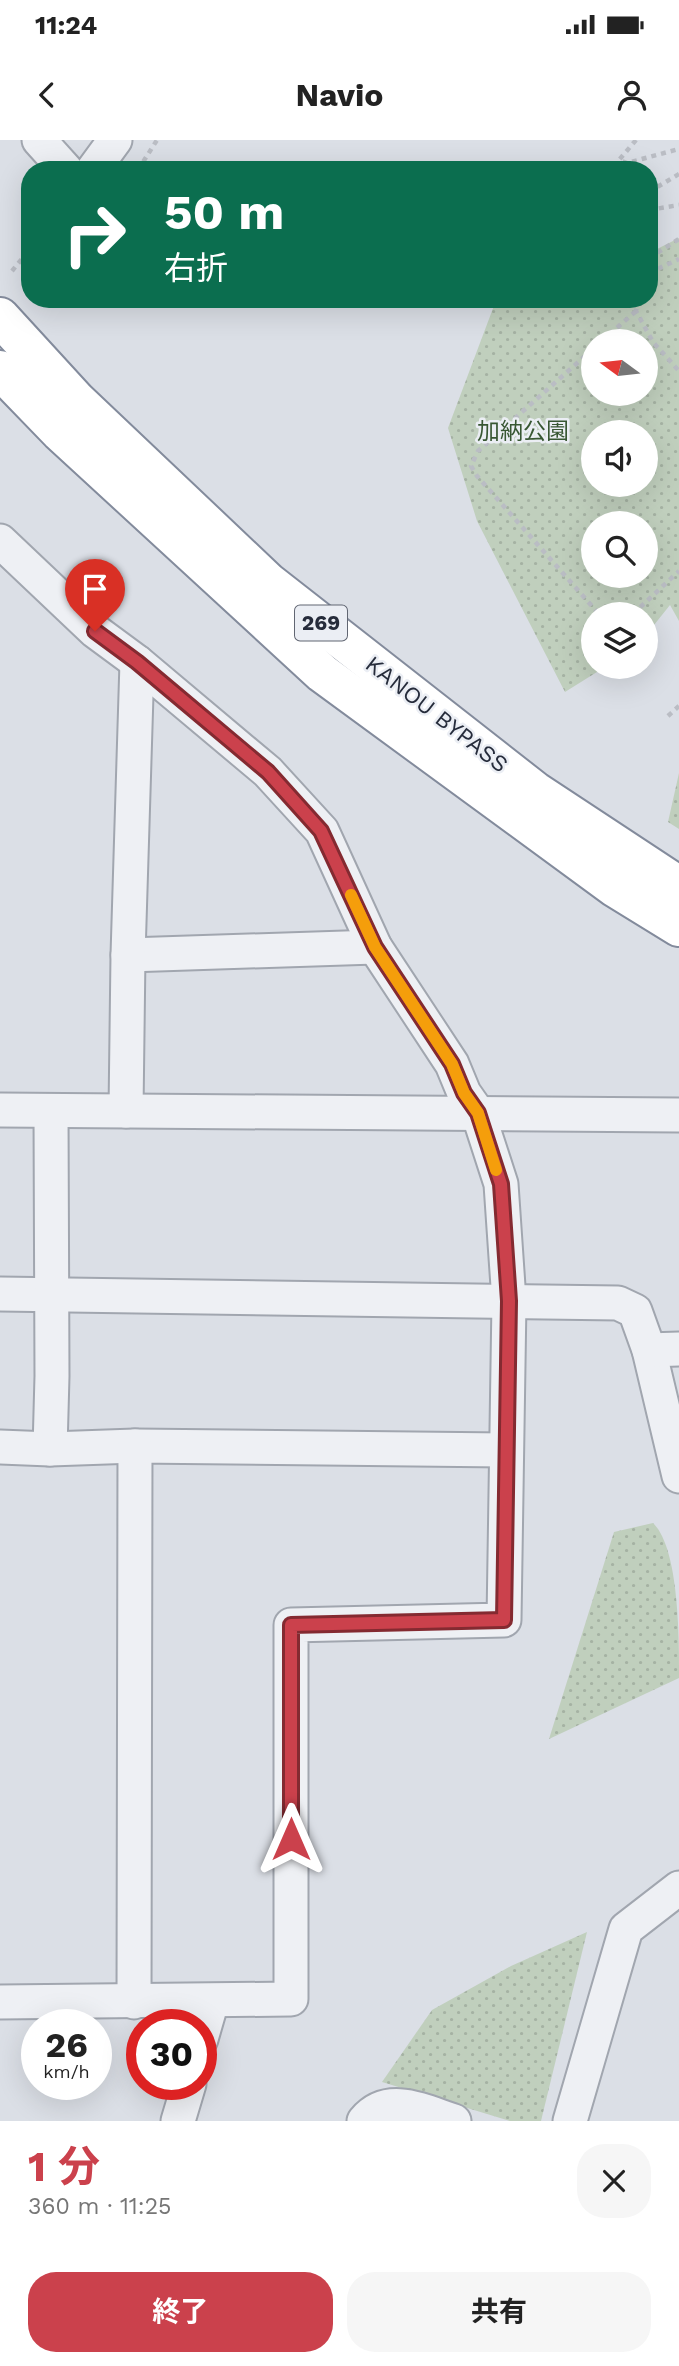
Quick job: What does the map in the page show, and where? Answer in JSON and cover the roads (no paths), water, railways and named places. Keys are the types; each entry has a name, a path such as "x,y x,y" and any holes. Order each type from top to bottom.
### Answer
{"highway":[{"name":"KANOU BYPASS","path":"0,317 76,400 268,582 535,791 679,886"},
{"name":"KANOU BYPASS","path":"0,370 60,432 322,673 614,887 679,928"}],"street":[{"path":"39,140 58,161"},
{"path":"100,161 115,140"},
{"path":"0,541 95,631 137,662 268,772 321,831 375,947 452,1064 464,1093 478,1113 501,1184 509,1301 504,1620 291,1625 291,1999 0,2002"},
{"path":"126,1111 137,662"},
{"path":"128,955 375,947"},
{"path":"0,1110 679,1115"},
{"path":"50,1449 51,1111"},
{"path":"0,1294 618,1303 635,1311 664,1350 679,1476"},
{"path":"134,2002 135,1446"},
{"path":"0,1447 505,1450"},
{"path":"570,2121 626,1929 679,1888"},
{"path":"210,2009 212,2001"},
{"path":"178,2121 184,2100"},
{"path":"364,2121 373,2109 393,2104 454,2121"}],"park label":[{"name":"加納公園","path":"523,431"}]}
